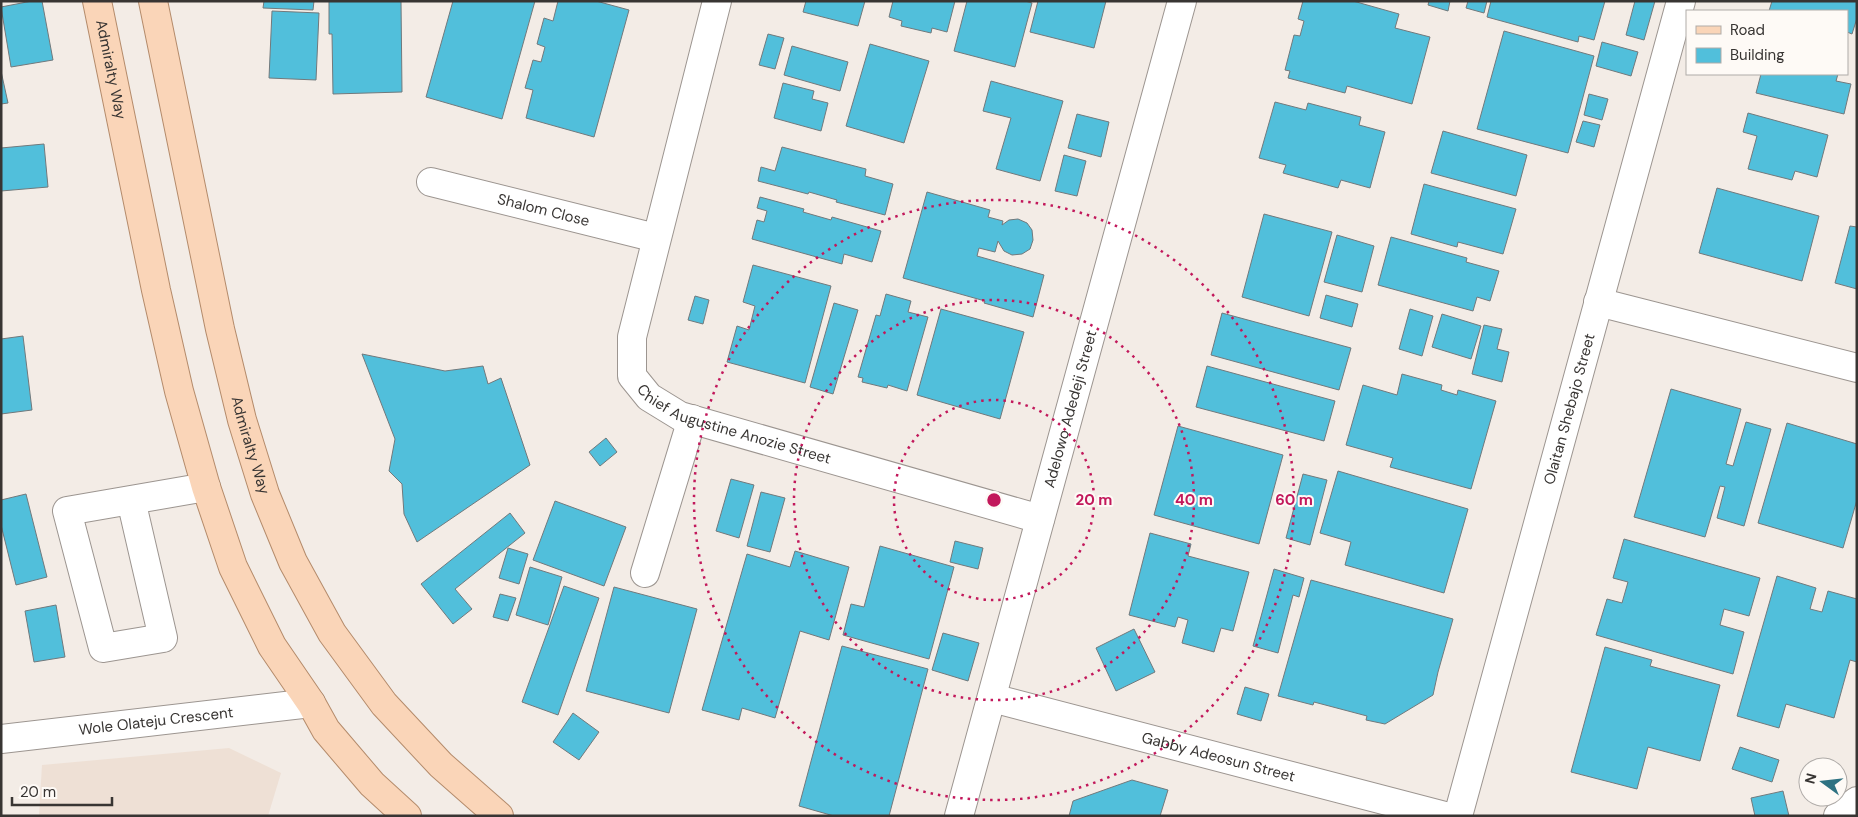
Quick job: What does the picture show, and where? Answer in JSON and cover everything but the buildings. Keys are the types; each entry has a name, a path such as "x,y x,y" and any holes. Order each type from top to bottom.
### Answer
{"main road":[{"name":"Admiralty Way","path":"97,1 156,290 179,391 206,487 233,567 272,646 311,703 326,730 372,784 407,816"},
{"name":"Admiralty Way","path":"153,1 220,330 242,420 265,494 293,562 332,633 384,704 441,765 499,816"}],"street":[{"name":"Chief Augustine Anozie Street","path":"717,1 632,337 632,376 649,397 680,416 1040,519"},
{"name":"Adelowo Adedeji Street","path":"960,816 1182,1"},
{"name":"Olaitan Shebajo Street","path":"1458,816 1681,1"},
{"name":"Shalom Close","path":"431,182 656,238"},
{"path":"1598,302 1857,368"},
{"path":"644,573 692,419"},
{"path":"131,500 163,638 103,648 67,511 206,487"},
{"name":"Gabby Adeosun Street","path":"992,698 1445,816"},
{"name":"Wole Olateju Crescent","path":"1,739 311,703"},
{"path":"1838,816 1857,801"}],"shaded area":[{"path":"229,748 281,773 268,816 39,816 42,765"}]}
